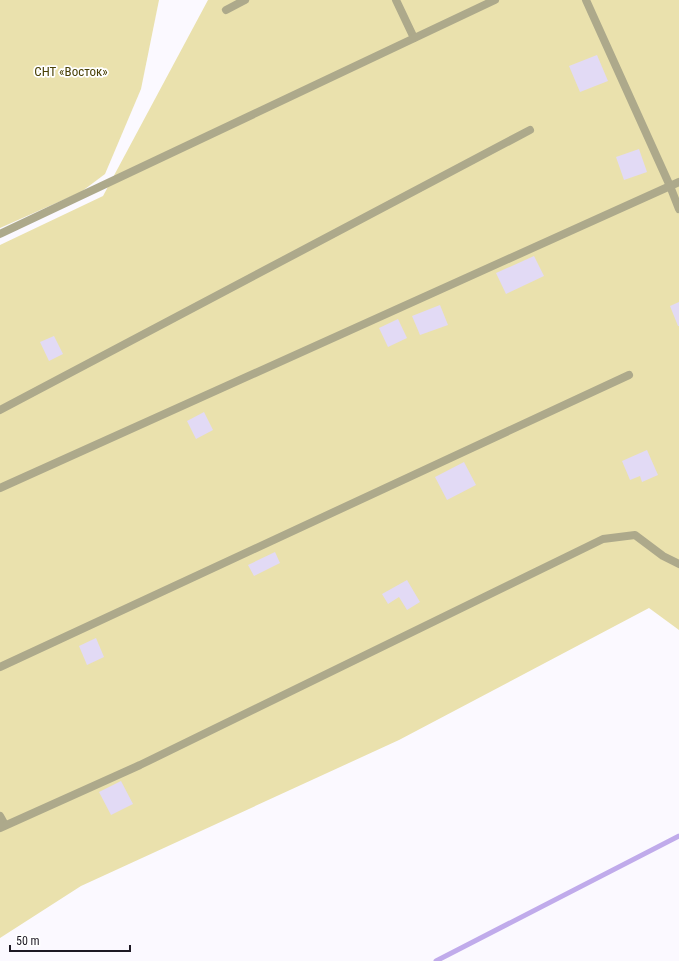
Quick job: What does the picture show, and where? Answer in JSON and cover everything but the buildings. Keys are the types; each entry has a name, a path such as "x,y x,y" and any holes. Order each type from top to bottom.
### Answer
{"lane":[{"path":"226,10 245,0"},
{"path":"396,0 414,38"},
{"path":"0,234 495,0"},
{"path":"586,0 679,209"},
{"path":"0,410 530,130"},
{"path":"0,488 679,182"},
{"path":"0,667 629,375"},
{"path":"0,816 2,827 140,765 603,539 634,535 663,556 679,564"}],"green space":[{"name":"СНТ «Восток»","path":"0,0 159,0 141,89 105,174 81,192 0,228"},
{"path":"208,0 679,0 679,630 649,608 399,740 81,886 0,938 0,245 103,196"}],"waterway":[{"path":"436,961 679,836"}]}
